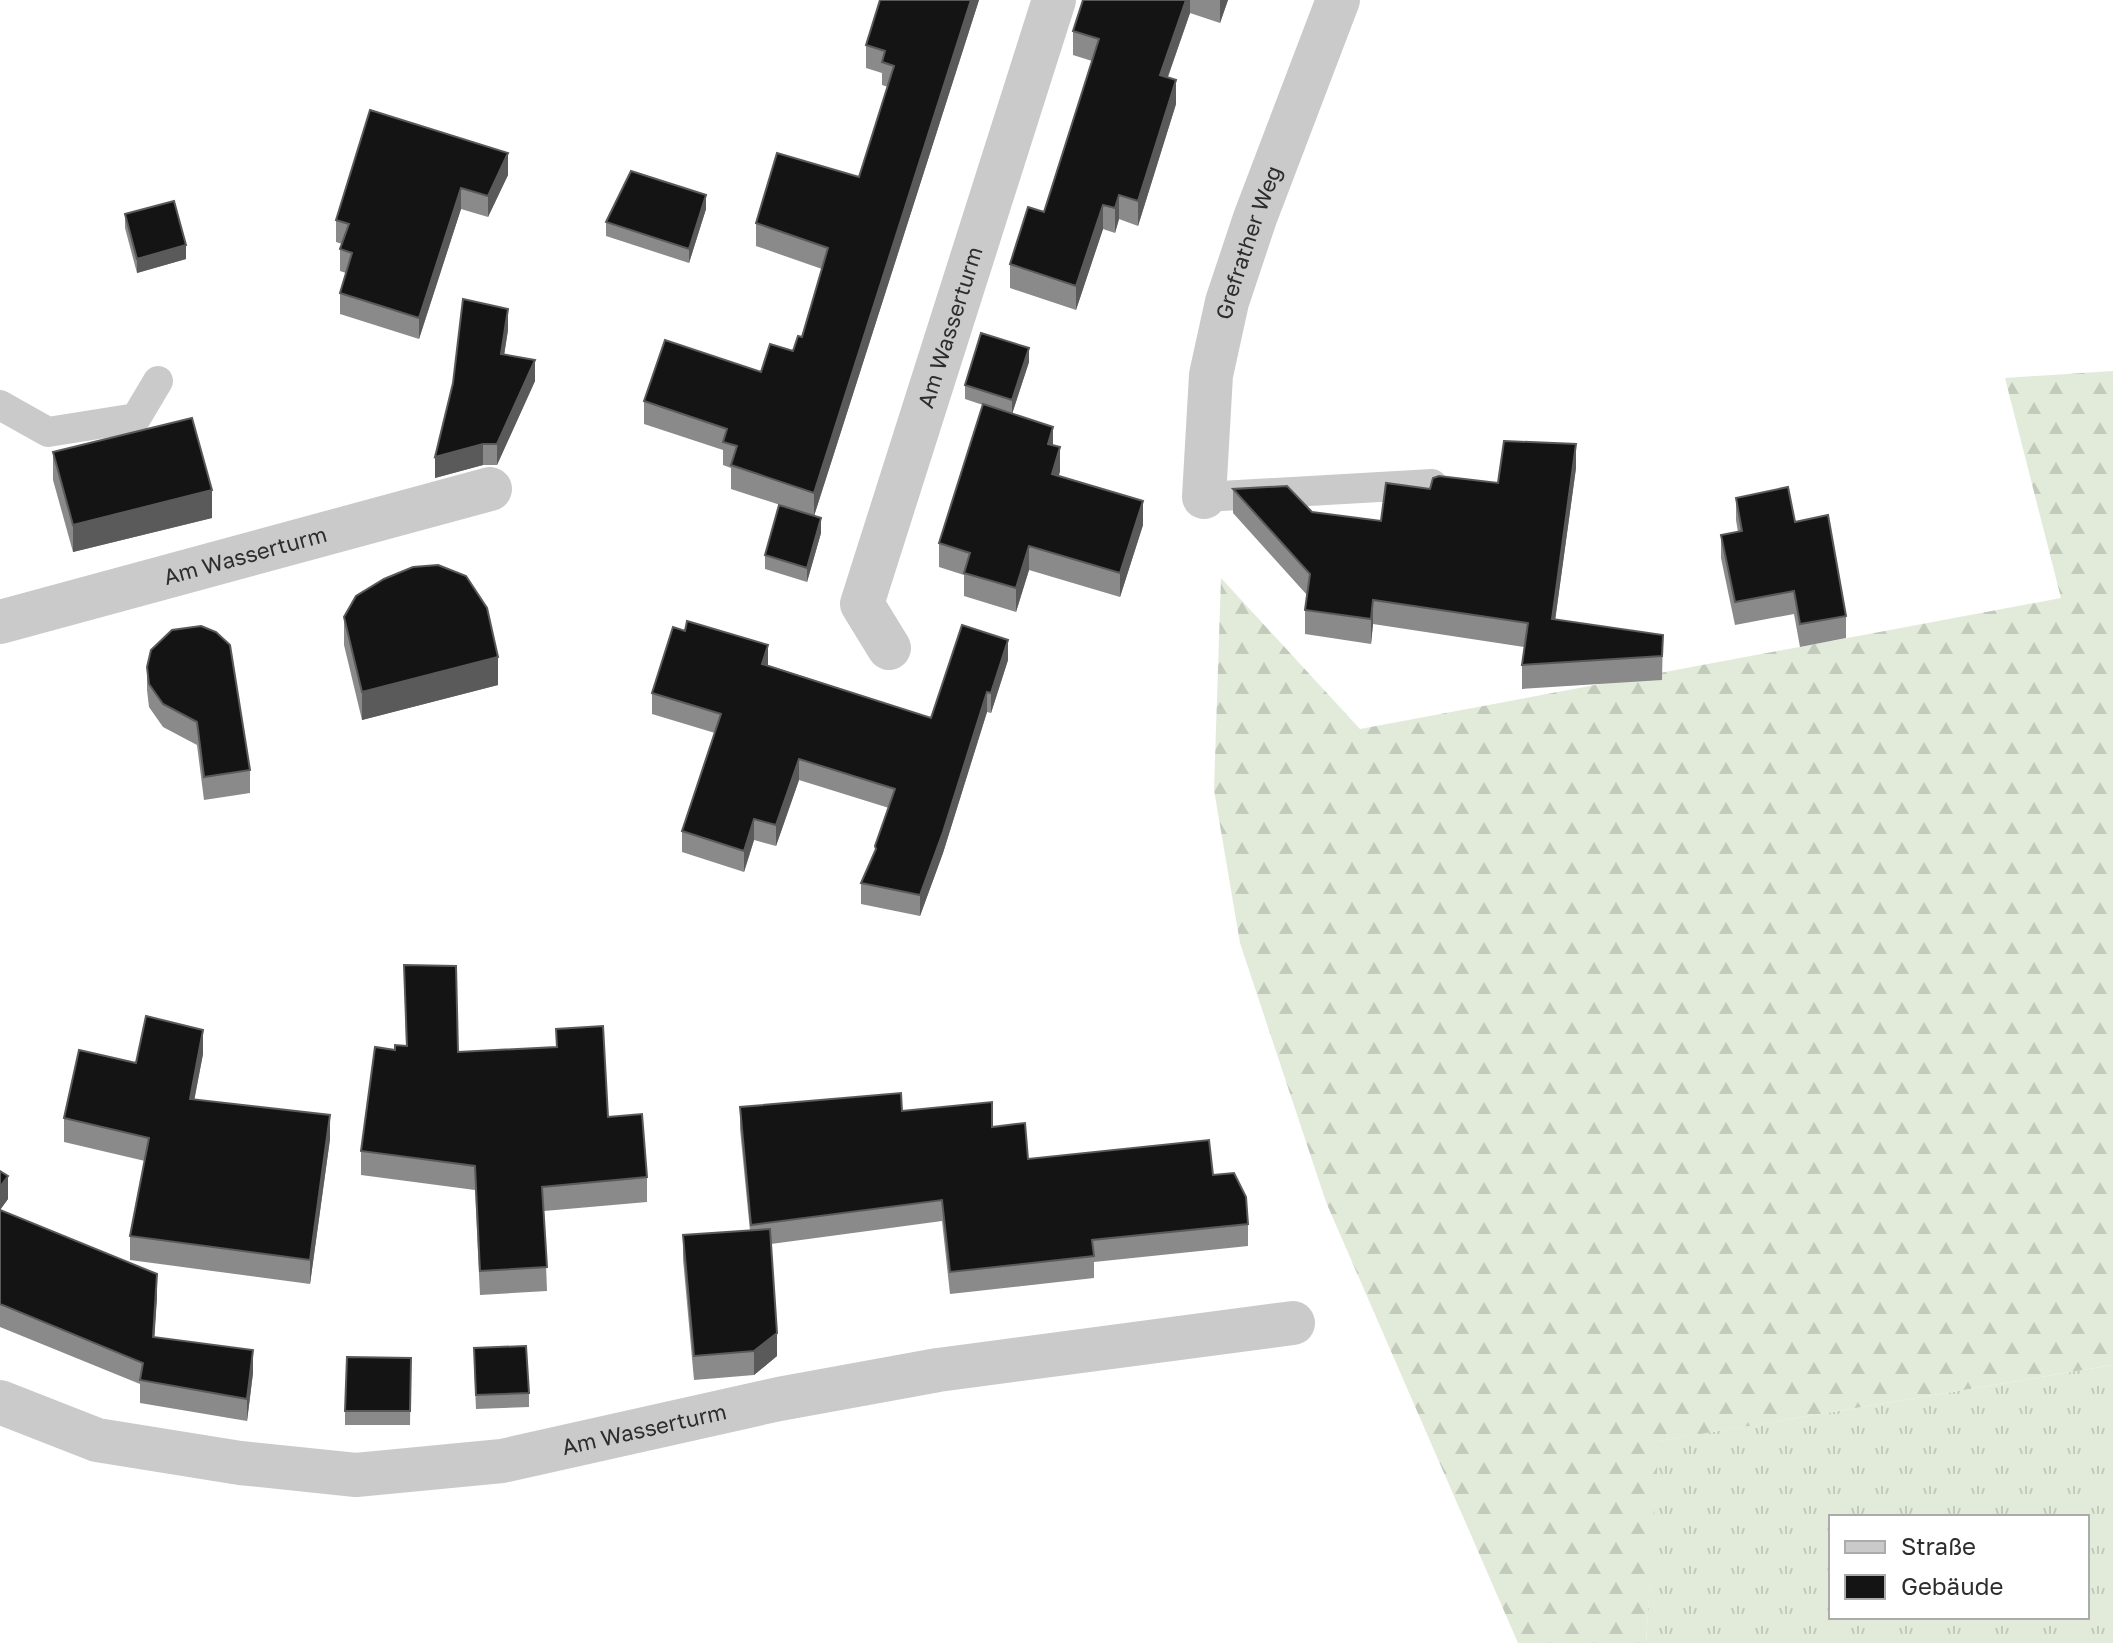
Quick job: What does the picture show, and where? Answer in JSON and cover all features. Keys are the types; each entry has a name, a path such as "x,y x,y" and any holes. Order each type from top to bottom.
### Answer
{"street":[{"name":"Am Wasserturm","path":"889,648 862,604 1054,0"},
{"name":"Grefrather Weg","path":"1204,497 1211,375 1227,302 1255,218 1338,0"},
{"name":"Am Wasserturm","path":"0,622 490,489"},
{"name":"Am Wasserturm","path":"0,1402 97,1440 240,1463 356,1475 502,1461 779,1399 938,1370 1293,1323"}],"lane":[{"path":"0,405 48,432 136,418 158,381"},
{"path":"1204,497 1432,484"}],"green space":[{"path":"2113,371 2113,1365 1659,1441 1646,1643 1518,1643 1326,1202 1240,943 1214,790 1221,578 1360,729 2061,598 2005,378"},
{"path":"2113,1365 2113,1643 1646,1643 1658,1441"}],"building":[{"path":"880,0 971,0 814,493 731,465 737,446 723,442 727,429 644,401 665,340 761,372 770,344 793,351 798,336 802,337 828,248 756,223 777,153 859,177 894,66 882,62 885,51 866,45"},
{"path":"1083,0 1186,0 1160,75 1176,80 1138,201 1119,195 1115,208 1103,205 1076,286 1010,264 1028,207 1044,212 1099,39 1073,31"},
{"path":"370,110 508,153 488,196 461,188 419,318 340,293 352,253 340,249 349,224 336,220"},
{"path":"631,171 706,195 689,249 606,222"},
{"path":"174,201 186,245 137,259 125,214"},
{"path":"463,299 508,309 501,354 535,360 497,444 483,444 435,457 453,383"},
{"path":"981,333 1029,348 1012,400 965,385"},
{"path":"983,404 1053,427 1048,444 1060,447 1052,474 1143,501 1120,573 1029,546 1016,588 964,573 970,553 939,543"},
{"path":"192,418 212,490 73,525 53,452"},
{"path":"1504,441 1576,444 1552,619 1663,635 1662,656 1522,665 1528,623 1373,600 1371,619 1305,610 1310,574 1233,489 1287,486 1312,512 1381,521 1386,483 1430,489 1433,478 1439,476 1498,483"},
{"path":"1788,487 1795,522 1828,515 1846,616 1800,624 1794,591 1735,602 1721,535 1742,531 1736,498"},
{"path":"779,505 821,518 807,568 765,555"},
{"path":"438,565 466,576 487,608 498,657 362,692 344,617 356,596 384,579 413,567"},
{"path":"687,621 768,645 762,664 931,718 962,625 1008,640 991,693 987,692 920,895 861,883 876,849 895,789 799,759 776,825 754,819 744,851 682,831 721,714 652,693 673,627 685,631"},
{"path":"201,626 216,632 230,645 250,770 204,777 197,722 163,704 149,684 147,667 151,650 172,630"},
{"path":"404,965 456,966 458,1052 557,1047 556,1029 603,1026 608,1117 642,1114 647,1177 542,1187 547,1267 480,1271 475,1166 361,1151 375,1047 395,1050 395,1045 407,1046"},
{"path":"146,1016 203,1030 190,1099 330,1115 310,1260 130,1236 149,1138 64,1118 79,1050 136,1063"},
{"path":"901,1093 902,1111 992,1102 992,1127 1025,1123 1028,1159 1209,1140 1213,1175 1234,1173 1246,1197 1248,1224 1092,1240 1094,1256 950,1272 942,1200 751,1225 740,1107"},
{"path":"0,1171 8,1176 0,1187"},
{"path":"0,1210 157,1274 153,1337 253,1350 247,1399 140,1380 143,1363 0,1304"},
{"path":"770,1229 777,1333 754,1351 694,1356 683,1235"},
{"path":"526,1346 529,1393 476,1395 474,1348"},
{"path":"347,1357 411,1358 410,1411 345,1411"}]}
